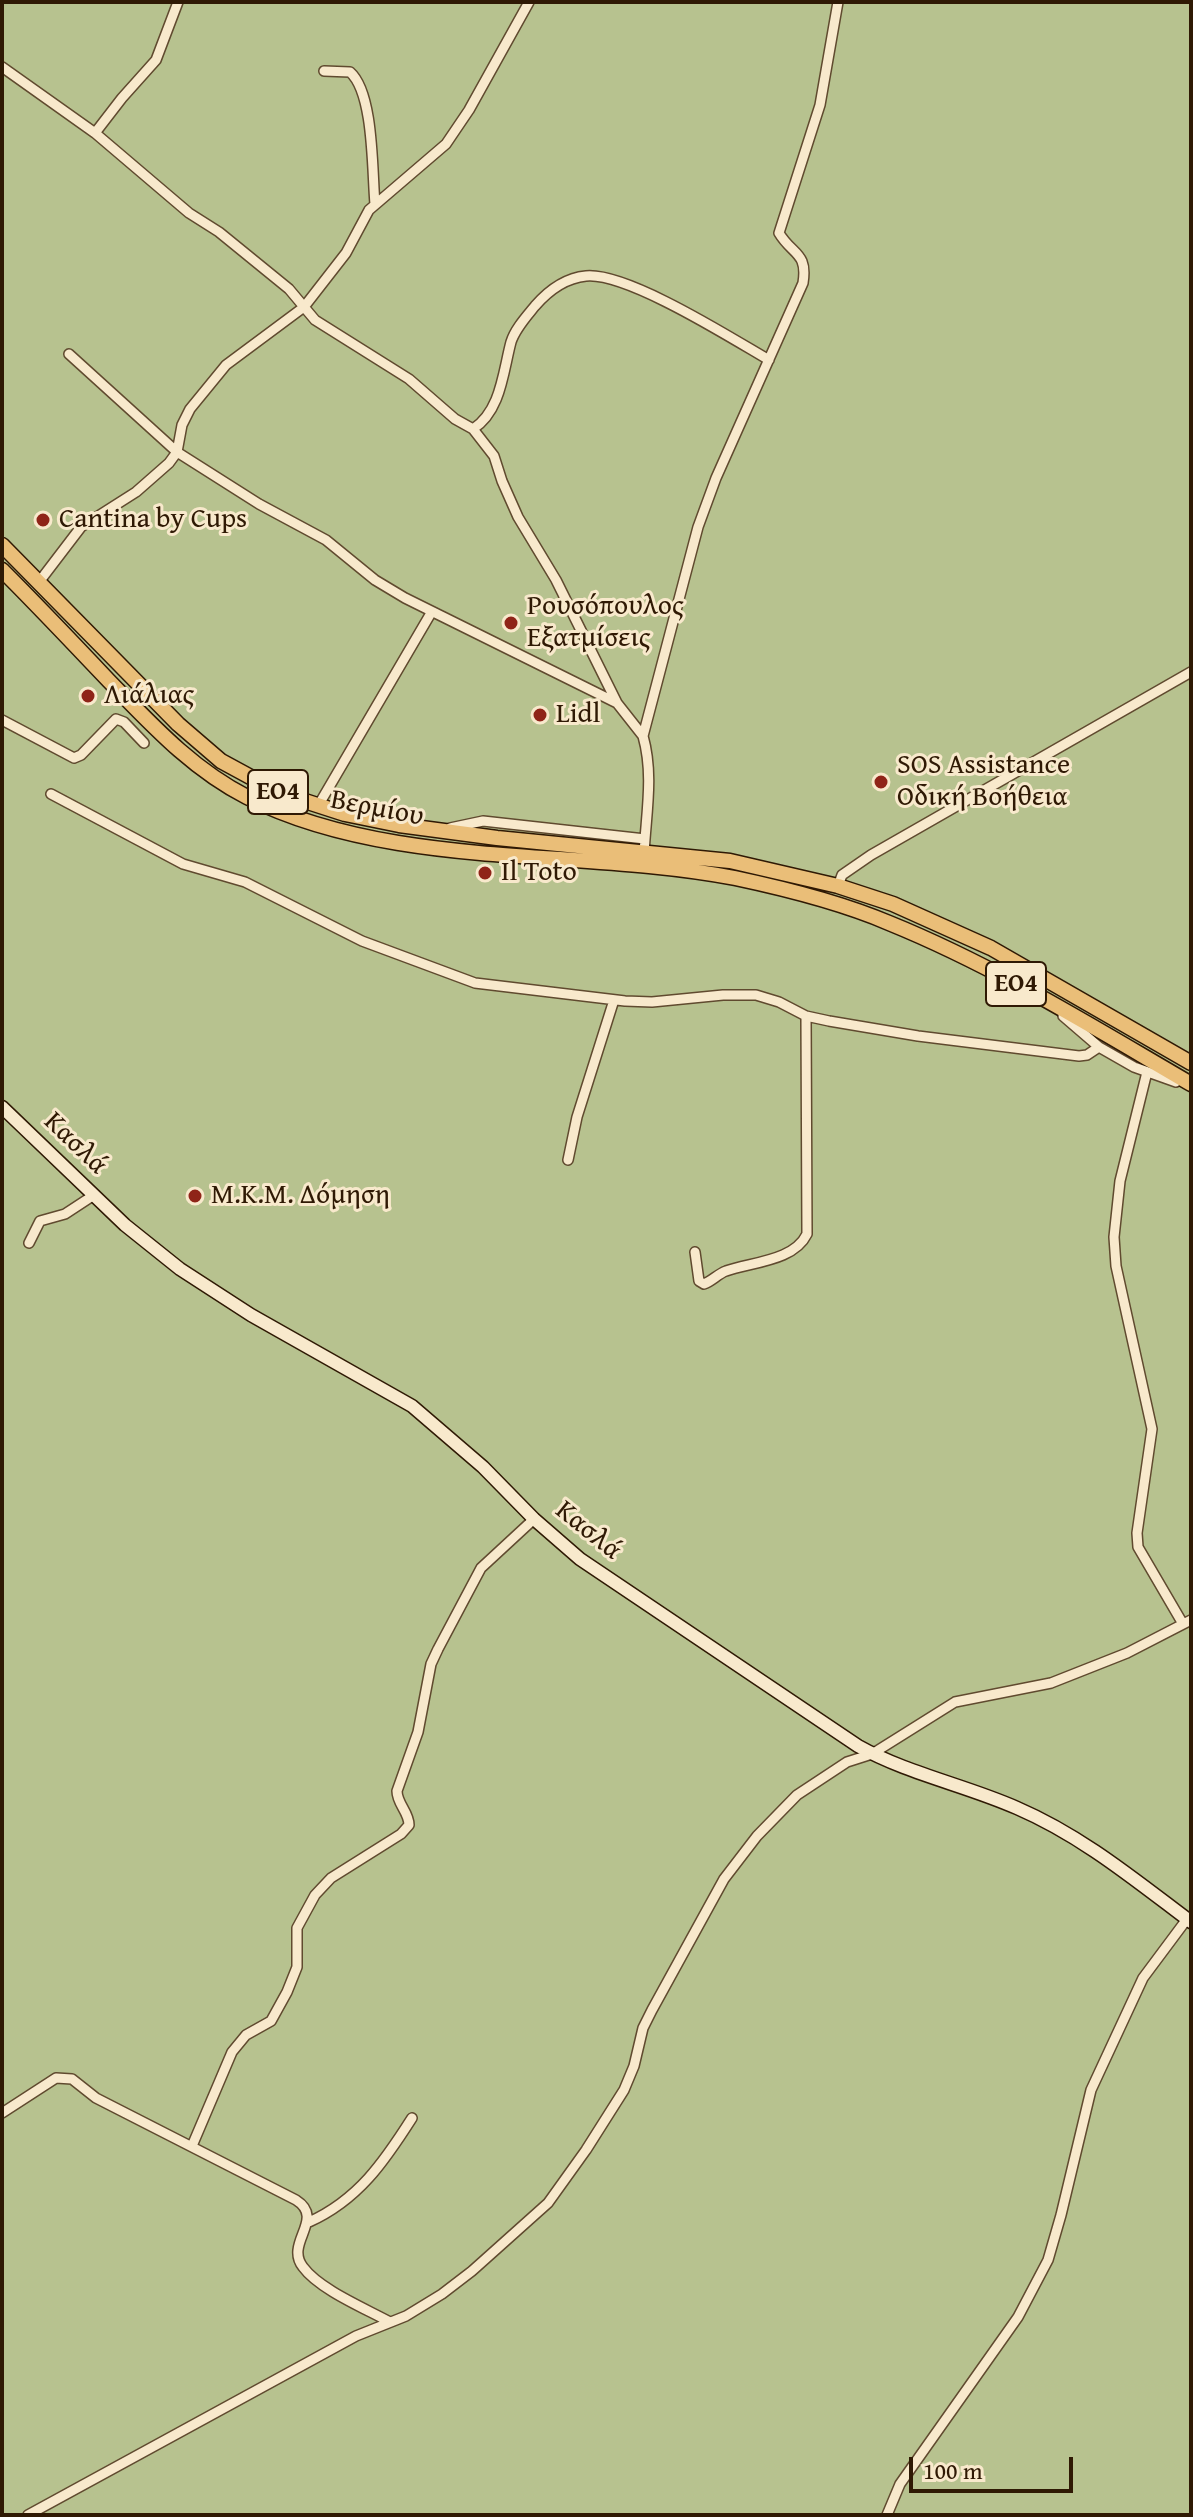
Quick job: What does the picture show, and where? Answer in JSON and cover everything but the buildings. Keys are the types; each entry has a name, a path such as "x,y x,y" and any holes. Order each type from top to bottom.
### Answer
{"main road":[{"name":"Βερμίου","path":"2,545 161,707 221,761 257,783 318,806 399,825 730,861 838,886"},
{"name":"Βερμίου","path":"2,570 174,747 214,778 271,808 340,831 495,854 644,853 833,902 933,941 1031,992"},
{"name":"ΕΟ4","path":"838,886 905,909 991,948 1191,1063"},
{"name":"ΕΟ4","path":"1031,992 1191,1086"}],"street":[{"path":"95,133 156,60 178,2"},
{"path":"39,582 81,527 146,484 177,452 182,425 190,409 226,365 304,307 346,253 375,204 446,144 469,110 529,2"},
{"path":"643,736 698,527 716,478 803,283 803,259 779,233 820,105 838,2"},
{"path":"2,67 95,133 168,196 219,232 289,289 315,320 409,379 455,419 473,429 494,456 518,517 556,580 617,703 643,736 649,777 644,853"},
{"path":"324,71 350,72 361,83 367,104 375,204"},
{"path":"473,429 484,422 493,408 512,337 525,317 546,294 575,278 600,276 643,292 700,320 769,360"},
{"path":"69,354 177,452 259,504 326,540 375,580 431,613 617,703"},
{"path":"318,806 431,613"},
{"path":"838,886 842,875 881,849 1191,672"},
{"path":"2,720 74,758 81,755 116,719 124,722 144,743"},
{"path":"51,794 177,861 245,882 382,950 475,983 652,1002 756,995 779,1002 806,1016 918,1036 1079,1056 1099,1047"},
{"path":"1031,992 1099,1047 1147,1072 1191,1086"},
{"path":"568,1160 577,1117 614,1000"},
{"path":"695,1252 699,1281 704,1284 721,1273 791,1251 803,1242 807,1234 806,1016"},
{"path":"28,2515 331,2349 388,2321 406,2316 442,2294 503,2245 548,2203 624,2090 634,2066 643,2028 732,1868 757,1836 797,1795 847,1762 872,1754 955,1702 1051,1683 1127,1653 1187,1622 1138,1547 1137,1533 1152,1429 1116,1266 1114,1237 1120,1181 1147,1072"},
{"name":"Κασλά","path":"2,1107 157,1252 206,1287 390,1392 425,1416 483,1467 534,1519 605,1577 806,1714 872,1754 1041,1819 1090,1847 1189,1920"},
{"path":"29,1243 40,1221 65,1214 94,1195"},
{"path":"192,2146 232,2052 246,2035 271,2021 287,1992 297,1967 297,1928 315,1895 331,1878 401,1834 409,1825 408,1816 397,1799 397,1791 418,1732 431,1664 481,1568 534,1519"},
{"path":"887,2515 900,2484 1018,2317 1048,2260 1091,2090 1143,1978 1189,1920"},
{"path":"2,2113 56,2078 67,2078 96,2098 301,2203 309,2222 298,2246 303,2267 329,2288 388,2321"},
{"path":"309,2222 345,2202 371,2178 412,2118"}],"green space":[{"path":"2,2 1191,2 1191,2515 2,2515"}],"place":[{"name":"Cantina by Cups","path":"43,520"},
{"name":"Ρουσόπουλος Εξατμίσεις","path":"511,623"},
{"name":"Λιάλιας","path":"88,696"},
{"name":"Lidl","path":"540,715"},
{"name":"SOS Assistance Οδική Βοήθεια","path":"881,782"},
{"name":"Il Toto","path":"485,873"},
{"name":"Μ.Κ.Μ. Δόμηση","path":"195,1196"}]}
